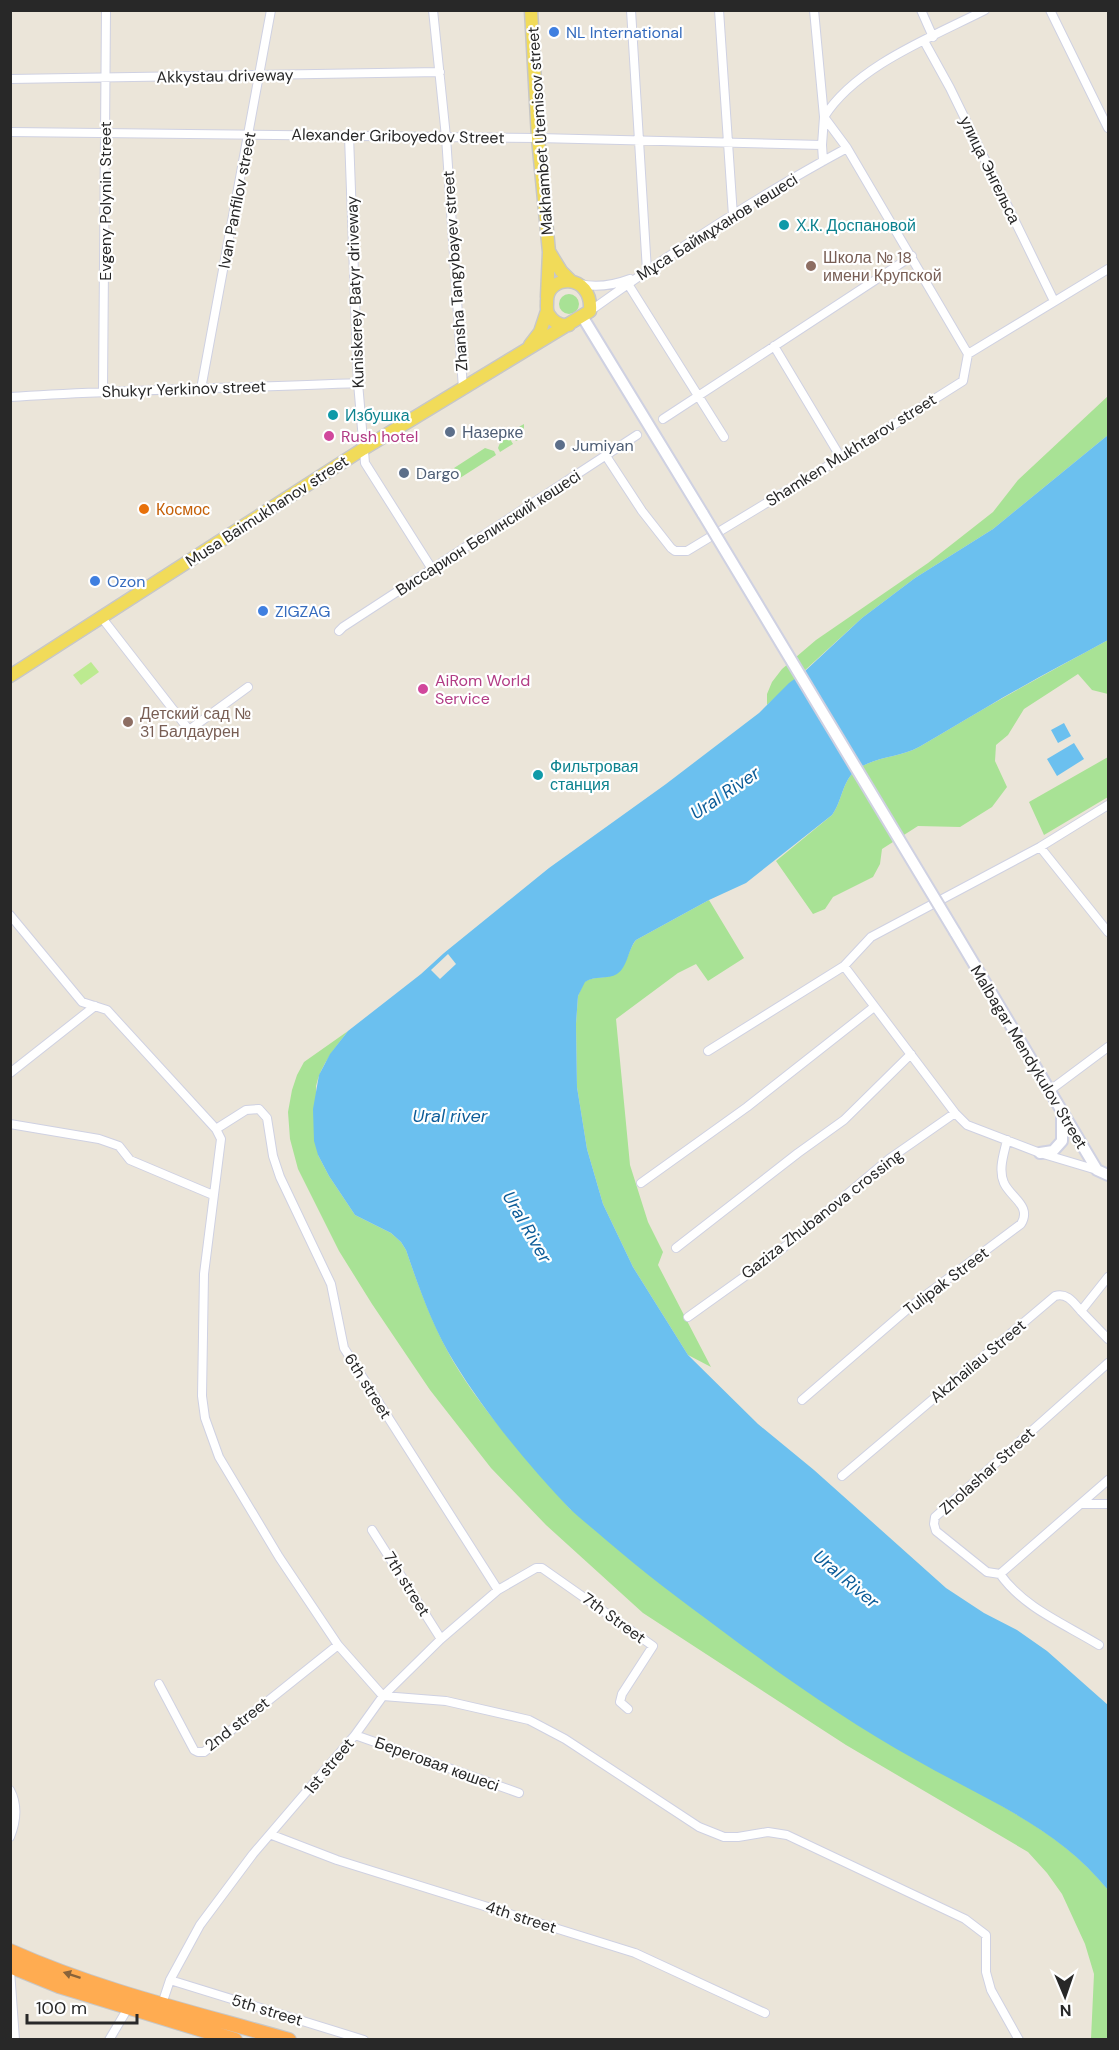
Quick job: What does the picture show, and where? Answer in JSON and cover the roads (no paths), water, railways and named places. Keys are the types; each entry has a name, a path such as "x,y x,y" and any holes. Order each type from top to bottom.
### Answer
{"highway":[{"path":"10,1951 160,2011 210,2036 235,2040"},
{"path":"10,1966 59,1986 128,2008 221,2021 289,2040"}],"main road":[{"name":"Makhambet Utemisov street","path":"531,10 538,138 549,252 547,311"},
{"name":"Makhambet Utemisov street","path":"549,252 561,271 590,296 586,314 704,514"},
{"path":"547,297 552,288 558,284 575,283"},
{"path":"547,311 559,324 570,325"},
{"path":"526,351 540,332 547,311"},
{"path":"526,351 586,314"},
{"name":"Musa Baimukhanov street","path":"10,676 363,449 526,351"},
{"name":"Malbagar Mendykulov Street","path":"704,514 1097,1170"},
{"path":"1040,1153 1053,1151 1062,1141 1062,1112"},
{"path":"1097,1170 1108,1175"}],"street":[{"name":"Evgeny Polynin Street","path":"103,391 106,10"},
{"name":"Ivan Panfilov street","path":"201,389 272,10"},
{"name":"Zhansha Tangybayev street","path":"433,10 446,137 463,389"},
{"path":"575,283 605,286 643,273 630,10"},
{"path":"719,10 733,216"},
{"path":"814,10 824,117 823,161"},
{"path":"921,10 933,37"},
{"path":"824,117 832,104 866,73 984,10"},
{"path":"1050,10 1108,128"},
{"name":"улица Энгельса","path":"924,41 1054,301"},
{"name":"Akkystau driveway","path":"10,80 440,72"},
{"path":"824,117 847,148 968,354 1108,269"},
{"name":"Alexander Griboyedov Street","path":"10,132 538,138 822,145"},
{"name":"Kuniskerey Batyr driveway","path":"349,136 358,382 365,463 432,569"},
{"name":"Мұса Баймұханов көшесі","path":"586,314 643,273 847,148"},
{"path":"663,419 912,256"},
{"path":"628,284 724,436"},
{"path":"774,346 841,458"},
{"name":"Shamken Mukhtarov street","path":"606,456 649,520 671,548 675,551 687,551 963,381 968,354"},
{"name":"Shukyr Yerkinov street","path":"10,397 103,391 358,382"},
{"name":"Виссарион Белинский көшесі","path":"339,631 638,435"},
{"path":"102,618 189,730 248,687"},
{"path":"708,1051 844,966 871,937 1040,847 1108,805"},
{"path":"1040,847 1108,932"},
{"path":"10,915 82,1002 107,1010 216,1130 221,1139 204,1274 202,1396 205,1418 219,1457 279,1557 338,1645 383,1696 446,1701 529,1720 565,1739 699,1827 724,1837 768,1832 787,1835 965,1919 986,1935 986,1972 991,1990 1019,2040"},
{"path":"844,966 955,1113 967,1125 1040,1153 1097,1170"},
{"path":"10,1073 95,1006"},
{"path":"641,1183 747,1107 874,1008"},
{"path":"1050,1091 1108,1047"},
{"path":"676,1248 844,1120 911,1054"},
{"name":"6th street","path":"216,1130 246,1110 259,1109 267,1118 273,1156 280,1177 331,1284 344,1348 498,1590"},
{"name":"Gaziza Zhubanova crossing","path":"688,1317 776,1254 889,1159 955,1113"},
{"path":"10,1124 99,1139 119,1146 130,1160 213,1195"},
{"name":"Tulipak Street","path":"802,1400 910,1307 1021,1224 1026,1217 1024,1210 1004,1183 1001,1164 1007,1140"},
{"path":"1108,1277 1082,1311 1108,1339"},
{"name":"Akzhailau Street","path":"842,1476 1055,1296 1061,1294 1066,1296 1082,1311"},
{"name":"Zholashar Street","path":"1000,1574 987,1572 936,1531 935,1516 1108,1363"},
{"path":"1099,1646 1036,1608 1009,1587 1000,1574 1108,1480"},
{"path":"1083,1504 1108,1504"},
{"name":"7th street","path":"372,1530 441,1639"},
{"name":"1st street","path":"160,2011 170,1980 200,1925 253,1854 355,1735 383,1696 441,1639 498,1590 536,1568 542,1568"},
{"name":"7th Street","path":"542,1568 653,1646 622,1694 620,1702 628,1709"},
{"name":"2nd street","path":"159,1684 194,1750 204,1752 338,1645"},
{"name":"Береговая көшесі","path":"355,1735 519,1793"},
{"path":"10,1790 16,1807 14,1827 10,1837"},
{"name":"4th street","path":"272,1834 337,1860 635,1953 765,2013"},
{"path":"10,1970 15,2040"},
{"name":"5th street","path":"170,1980 364,2040"},
{"path":"109,2040 128,2008"},
{"path":"210,2036 221,2021"}],"water":[{"name":"Ural river","path":"1108,435 1108,640 919,747 870,762 855,771 847,781 832,815 746,883 709,900 636,940 621,971 617,974 585,982 578,996 576,1024 577,1087 587,1149 603,1204 633,1267 688,1355 758,1424 814,1470 946,1588 984,1613 1017,1630 1047,1651 1108,1705 1108,1890 1088,1868 1043,1831 841,1715 768,1665 648,1575 569,1508 508,1438 454,1362 433,1322 401,1242 391,1233 355,1215 329,1176 318,1155 314,1141 313,1109 319,1075 330,1054 348,1031 549,868 666,784 759,713 862,618 915,578 993,529"},
{"path":"1064,723 1071,736 1058,743 1051,730"},
{"path":"1074,743 1084,759 1057,776 1047,759"}],"place":[{"name":"NL International","path":"554,32"},
{"name":"Х.К. Доспановой","path":"784,225"},
{"name":"Школа № 18 имени Крупской","path":"811,266"},
{"name":"Избушка","path":"333,415"},
{"name":"Назерке","path":"450,432"},
{"name":"Rush hotel","path":"329,436"},
{"name":"Jumiyan","path":"560,445"},
{"name":"Dargo","path":"404,473"},
{"name":"Космос","path":"144,509"},
{"name":"Ozon","path":"95,581"},
{"name":"ZIGZAG","path":"263,611"},
{"name":"AiRom World Service","path":"423,689"},
{"name":"Детский сад № 31 Балдаурен","path":"128,722"},
{"name":"Фильтровая станция","path":"538,775"}],"water label":[{"name":"Ural River","path":"725,793"},
{"name":"Ural River","path":"527,1227"},
{"name":"Ural River","path":"846,1579"}]}
